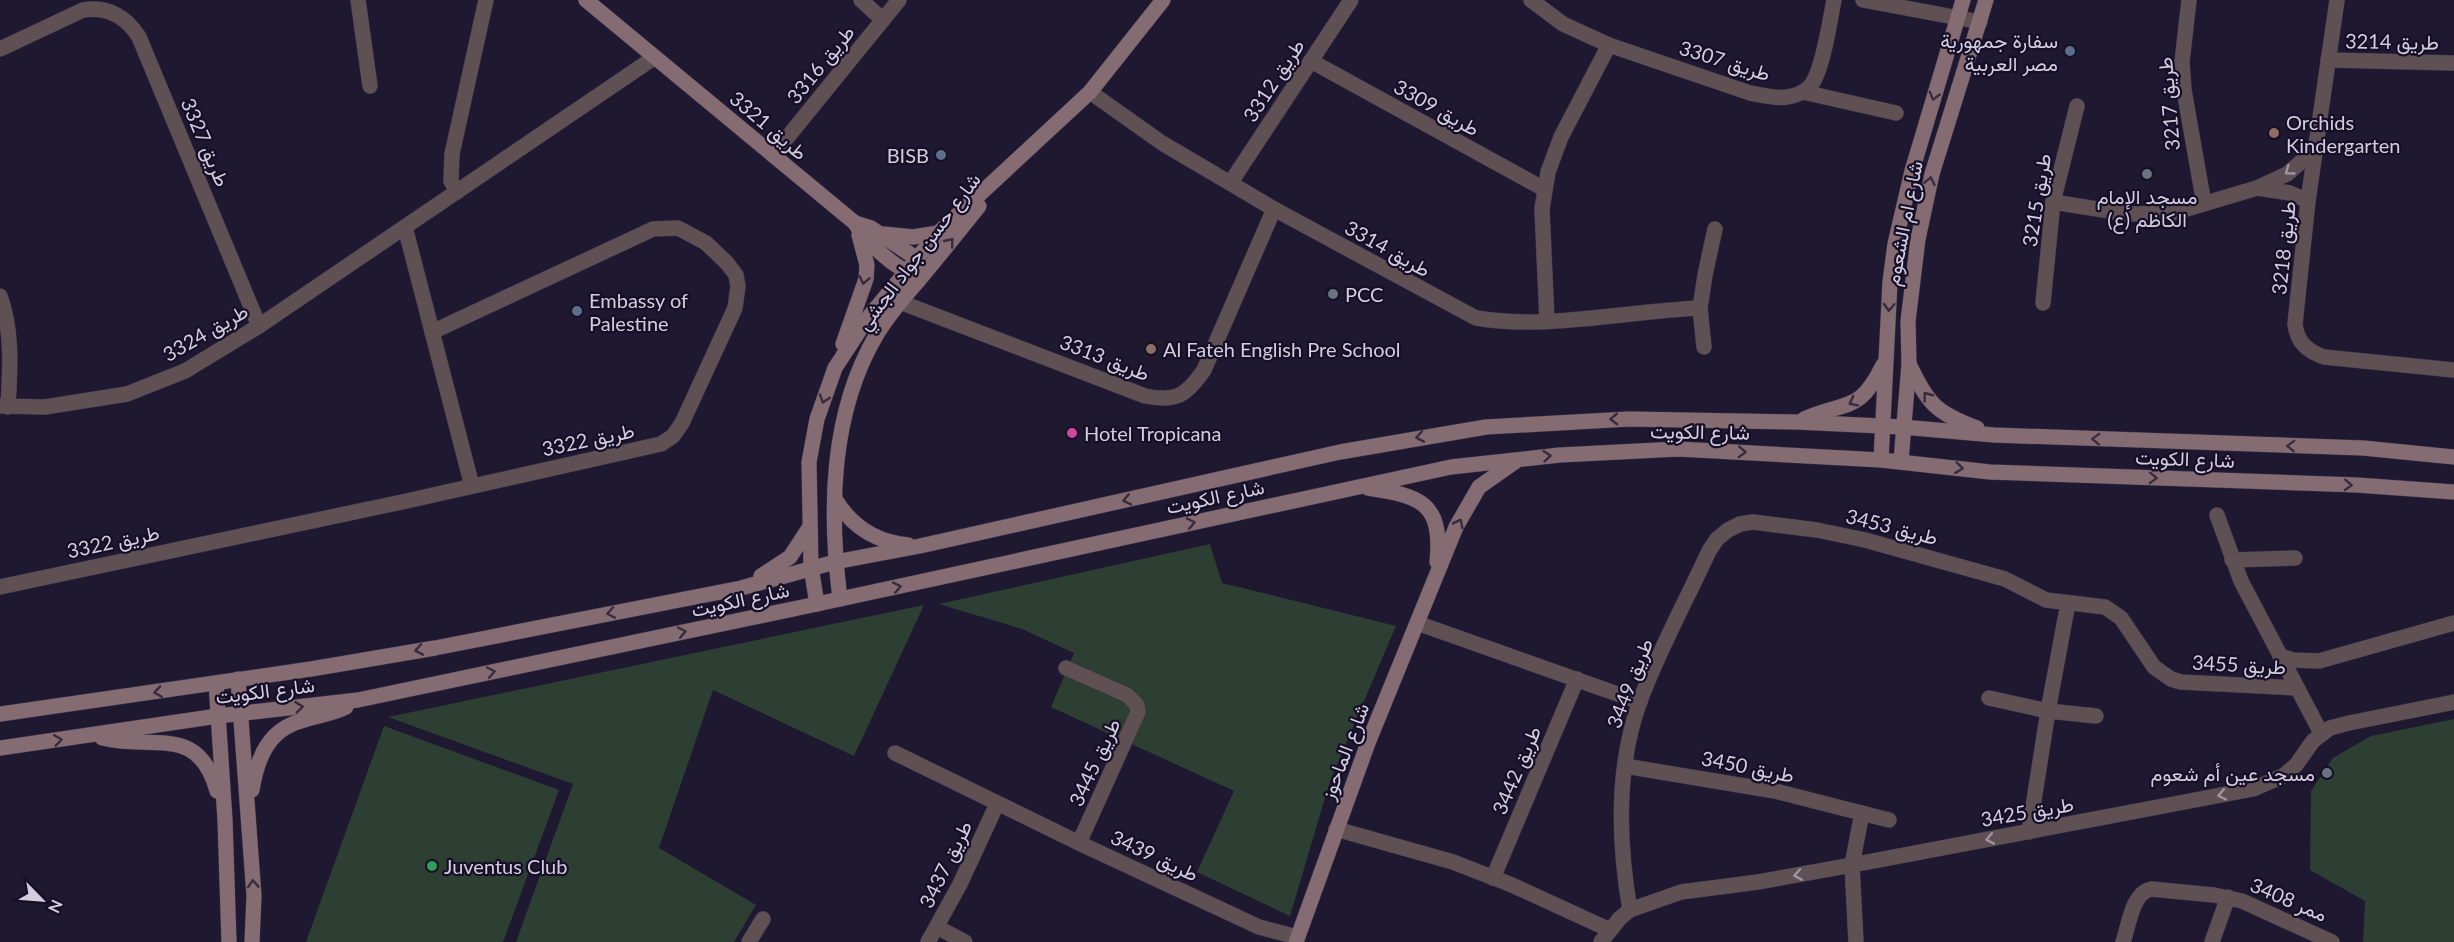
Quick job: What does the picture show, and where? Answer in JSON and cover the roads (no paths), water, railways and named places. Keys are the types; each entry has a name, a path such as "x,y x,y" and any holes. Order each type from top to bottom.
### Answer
{"main road":[{"name":"طريق 3321","path":"586,0 855,223 869,242 905,271"},
{"name":"شارع حسن جواد الجشي","path":"840,599 835,562 838,450 852,394 864,361 905,271 938,233 1090,92 1163,0"},
{"name":"شارع ام الشعوم","path":"1881,460 1890,282 1902,209 1963,0"},
{"name":"شارع ام الشعوم","path":"1901,462 1902,427 1909,364 1908,321 1912,280 1932,174 1986,0"},
{"name":"شارع حسن جواد الجشي","path":"817,604 811,567 809,462 818,419 835,368 867,319 922,274 1002,175"},
{"path":"855,223 877,232 901,237 938,233"},
{"path":"835,368 866,279 867,266 855,223"},
{"path":"877,232 916,258 922,274"},
{"path":"905,271 922,274"},
{"path":"1797,422 1860,399 1873,386 1887,356"},
{"path":"1909,364 1922,390 1940,412 1994,435"},
{"name":"شارع الكويت","path":"0,714 435,648 741,588 811,567 920,546 1340,452 1465,430 1601,420 1797,422 1902,427 1994,435 2363,448 2454,457"},
{"name":"شارع الكويت","path":"0,748 218,716 358,700 817,604 1451,467 1519,459 1678,448 1881,460 1990,472 2447,491"},
{"name":"شارع الماحوز","path":"1297,940 1336,829 1456,527 1479,487 1519,459"},
{"name":"شارع الماحوز","path":"1359,487 1407,494 1431,513 1439,536 1435,577"},
{"path":"835,499 845,515 870,535 894,543 920,546"},
{"path":"741,588 790,557 809,528"},
{"path":"238,679 254,896 252,942"},
{"path":"216,682 225,820 229,942"},
{"path":"248,819 255,771 270,740 283,729 298,722 330,714 358,700"},
{"path":"90,735 132,743 168,742 183,745 196,752 206,763 213,776 225,820"}],"street":[{"path":"358,0 370,86"},
{"path":"457,192 451,181 452,154 486,0"},
{"path":"861,0 883,20"},
{"name":"طريق 3316","path":"773,155 899,0"},
{"name":"طريق 3312","path":"1231,182 1351,0"},
{"path":"1531,0 1563,24 1609,45 1561,136 1544,189 1542,208 1547,321"},
{"path":"1803,92 1811,85 1818,71 1834,0"},
{"path":"1863,0 1980,22"},
{"name":"طريق 3217","path":"2189,0 2182,62 2184,90 2204,204"},
{"name":"طريق 3218","path":"2337,0 2308,201 2295,324 2296,334 2301,343 2316,354 2334,359 2454,370"},
{"name":"طريق 3327","path":"0,49 83,10 94,8 108,10 127,21 139,37 259,326"},
{"name":"طريق 3307","path":"1609,45 1750,93 1788,97 1803,92"},
{"name":"طريق 3324","path":"4,407 45,407 127,394 185,371 259,326 655,57"},
{"name":"طريق 3214","path":"2328,60 2454,63"},
{"name":"طريق 3309","path":"1311,61 1544,189"},
{"name":"طريق 3314","path":"1090,92 1162,143 1274,209 1465,314 1488,320 1547,321 1700,308"},
{"path":"1803,92 1896,113"},
{"name":"طريق 3215","path":"2043,303 2053,202 2077,106"},
{"path":"2053,202 2129,214 2173,213 2258,188 2287,174 2316,148"},
{"path":"2258,188 2290,193 2308,201"},
{"name":"طريق 3313","path":"894,298 1145,396 1175,398 1186,392 1204,370 1274,209"},
{"path":"405,227 472,486"},
{"name":"طريق 3322","path":"0,586 472,486 653,446 668,440 682,423 735,308 738,286 736,275 717,252 694,234 678,228 661,227 432,332"},
{"path":"1704,347 1700,308 1704,275 1715,229"},
{"path":"0,296 5,309 10,342 4,407"},
{"path":"2447,491 2454,498"},
{"name":"طريق 3455","path":"2217,515 2232,560 2321,733"},
{"name":"طريق 3453","path":"1709,551 1717,539 1734,527 1754,522 1768,522 1913,551 2005,579 2046,600 2068,603"},
{"name":"طريق 3449","path":"1630,910 1622,853 1625,766 1640,702 1709,551"},
{"path":"2232,560 2295,558"},
{"path":"2029,832 2068,603"},
{"name":"طريق 3455","path":"2068,603 2105,607 2114,612 2121,618 2154,667 2171,679 2181,682 2296,688"},
{"path":"1417,623 1640,702"},
{"path":"2280,656 2293,660 2319,661 2454,623"},
{"name":"طريق 3445","path":"1066,668 1133,699 1138,712 1079,843"},
{"name":"طريق 3442","path":"1493,878 1577,679"},
{"path":"1989,698 2048,711 2096,716"},
{"path":"2321,733 2349,723 2454,702"},
{"name":"طريق 3425","path":"1606,936 1630,910 1665,896 1690,890 1758,882 1852,866 2185,803 2269,784 2296,765 2321,733"},
{"name":"طريق 3439","path":"895,753 997,804 1259,927 1297,940"},
{"name":"طريق 3450","path":"1625,766 1765,789 1889,820"},
{"name":"طريق 3437","path":"928,942 960,884 997,804"},
{"path":"1856,942 1852,866 1862,813"},
{"path":"1336,829 1453,862 1493,878 1606,936"},
{"name":"ممر 3408","path":"2123,942 2138,897 2146,890 2228,897 2260,908 2332,942"},
{"name":"ممر 3408","path":"2212,942 2228,897"},
{"path":"749,942 763,919"},
{"path":"937,927 965,942"}],"place":[{"name":"سفارة جمهورية مصر العربية","path":"2070,51"},
{"name":"Orchids Kindergarten","path":"2274,133"},
{"name":"BISB","path":"941,155"},
{"name":"مسجد الإمام الكاظم (ع)","path":"2147,174"},
{"name":"PCC","path":"1333,294"},
{"name":"Embassy of Palestine","path":"577,311"},
{"name":"Al Fateh English Pre School","path":"1151,349"},
{"name":"Hotel Tropicana","path":"1072,433"},
{"name":"مسجد عين أم شعوم","path":"2327,773"},
{"name":"Juventus Club","path":"432,866"}]}
